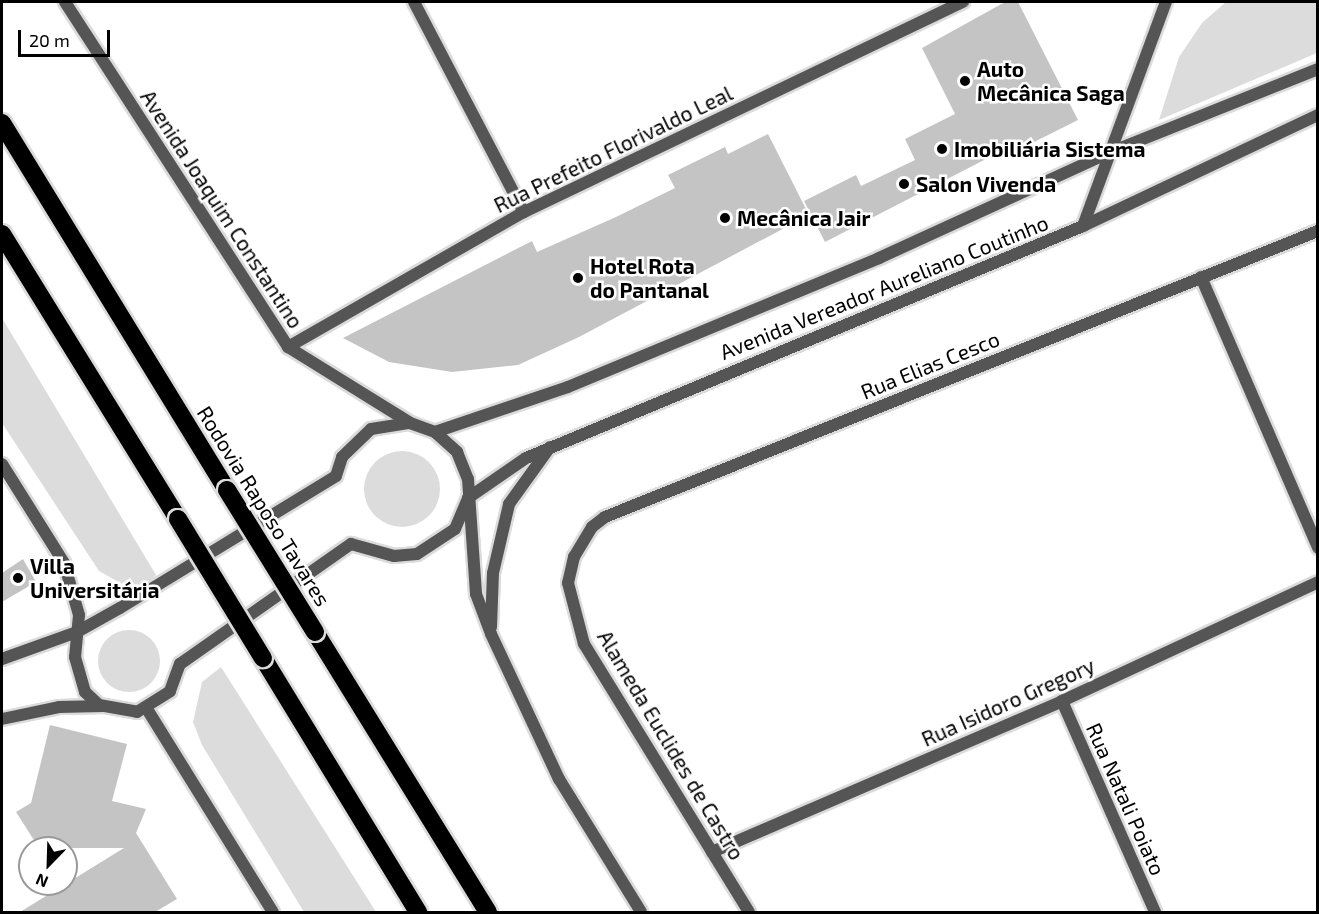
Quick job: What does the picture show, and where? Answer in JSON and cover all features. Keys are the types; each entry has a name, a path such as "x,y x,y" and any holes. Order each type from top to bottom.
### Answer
{"highway":[{"name":"Rodovia Raposo Tavares","path":"2,123 488,912"},
{"path":"2,234 418,912"}],"street":[{"name":"Avenida Joaquim Constantino","path":"65,2 288,347 410,423 435,432"},
{"path":"414,2 524,212"},
{"name":"Rua Prefeito Florivaldo Leal","path":"288,347 524,212 963,2"},
{"path":"1083,226 1108,153 1166,2"},
{"name":"Avenida Vereador Aureliano Coutinho","path":"435,432 568,387 868,263 1108,153 1317,69"},
{"name":"Avenida Vereador Aureliano Coutinho","path":"468,498 507,469 551,446 1083,226 1317,115"},
{"name":"Rua Elias Cesco","path":"574,557 605,517 1317,231"},
{"path":"1201,278 1317,548"},
{"path":"2,658 77,632 120,608 336,476 342,457 371,429 410,423"},
{"path":"435,432 461,459 468,498 476,594 491,634 559,779 641,912"},
{"path":"491,634 493,573 509,504 551,446"},
{"path":"2,464 64,564 79,615 77,675 85,692 103,706"},
{"path":"2,719 59,706 103,706 126,713 147,709 170,691 180,664 351,544 394,556 438,545 455,529 468,498"},
{"name":"Alameda Euclides de Castro","path":"574,557 568,583 584,644 750,912"},
{"name":"Rua Isidoro Gregory","path":"712,852 1062,701 1317,582"},
{"name":"Rua Natali Poiato","path":"1062,701 1155,912"},
{"path":"147,709 273,912"}],"shaded area":[{"path":"1226,2 1317,2 1317,53 1159,120 1179,57 1202,23"},
{"path":"2,318 156,575 146,585 133,590 99,571 2,423"},
{"path":"402,451 416,454 429,462 437,475 440,489 437,503 429,516 416,524 402,527 388,524 375,516 367,503 364,489 367,475 375,462 388,454"},
{"path":"129,630 141,632 151,639 158,649 160,661 158,673 151,683 141,690 129,692 117,690 107,683 100,673 98,661 100,649 107,639 117,632"},
{"path":"221,667 376,912 304,912 202,745 193,722 202,682"}],"building":[{"path":"1005,2 1018,2 1078,120 1024,147 1021,141 825,242 804,201 856,175 861,186 915,160 905,139 955,114 922,48"},
{"path":"768,134 809,215 579,337 518,365 452,372 389,362 343,338 532,241 537,252 616,217 675,188 668,175 725,147 728,154"},
{"name":"Villa Universitária","path":"23,559 36,582 2,602 2,573"},
{"path":"50,725 127,744 112,801 146,809 136,833 177,899 155,912 20,912 46,896 78,896 78,876 124,848 78,848 78,836 31,836 16,812 31,803"}],"place":[{"name":"Auto Mecânica Saga","path":"965,81"},
{"name":"Imobiliária Sistema","path":"942,149"},
{"name":"Salon Vivenda","path":"904,184"},
{"name":"Mecânica Jair","path":"725,218"},
{"name":"Hotel Rota do Pantanal","path":"578,278"},
{"name":"Villa Universitária","path":"18,578"}]}
